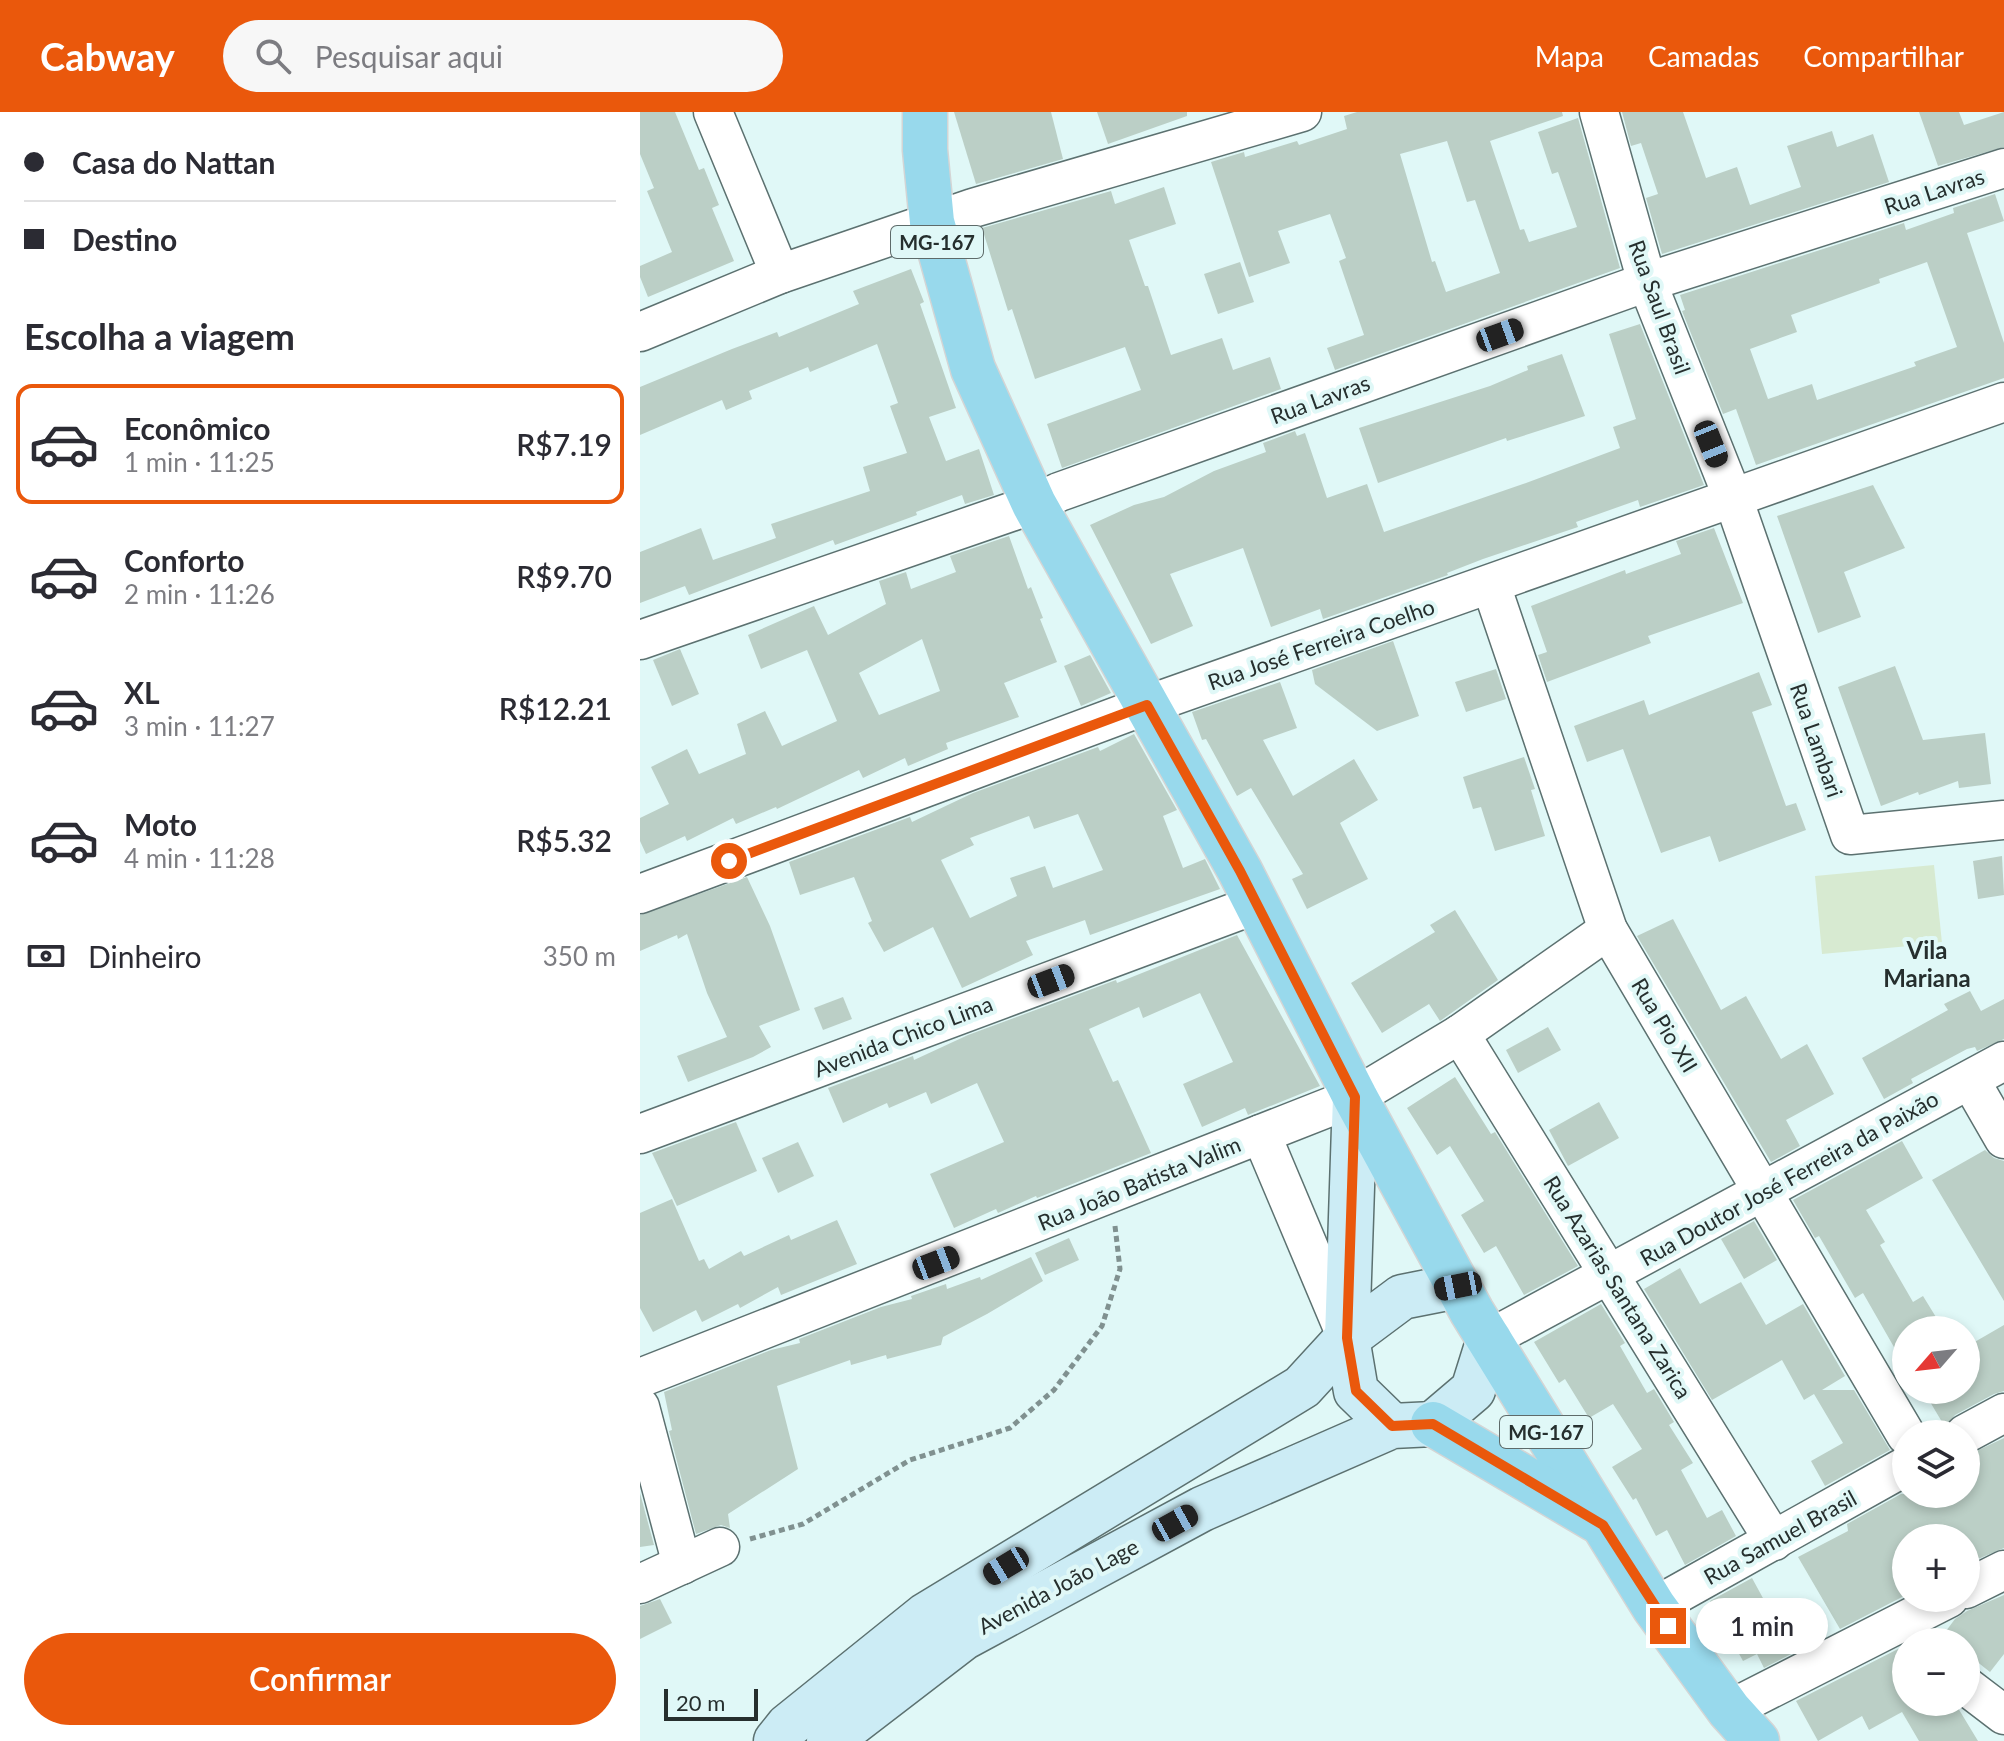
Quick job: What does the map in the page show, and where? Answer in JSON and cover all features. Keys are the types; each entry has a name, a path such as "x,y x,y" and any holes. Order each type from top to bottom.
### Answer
{"main road":[{"name":"MG-167","path":"925,112 925,150 932,222 973,369 1034,504 1257,904 1355,1097 1458,1286 1654,1607 1743,1726"},
{"path":"1412,1425 1603,1525"}],"street":[{"path":"713,112 780,274"},
{"path":"640,332 780,274 932,222 1302,112"},
{"name":"Rua Saul Brasil","path":"1599,112 1647,282 1733,498"},
{"name":"Rua Lavras","path":"640,640 1034,504 1059,492 1647,282 2004,168"},
{"name":"Rua José Ferreira Coelho","path":"640,894 1147,705 2004,402"},
{"name":"Rua Lambari","path":"1733,498 1850,835 2004,820"},
{"name":"Rua Pio XII","path":"1491,585 1608,930 1897,1420"},
{"name":"Avenida Chico Lima","path":"640,1134 1257,904"},
{"name":"Rua João Batista Valim","path":"640,1378 1355,1097 1460,1034 1608,930"},
{"name":"Rua Azarias Santana Zarica","path":"1460,1034 1774,1541"},
{"name":"Rua Doutor José Ferreira da Paixão","path":"1489,1339 2004,1061"},
{"path":"1970,1080 2004,1139"},
{"path":"1355,1097 1347,1338 1356,1391 1412,1425"},
{"path":"1261,1134 1347,1338"},
{"name":"Avenida João Lage","path":"776,1741 788,1726 926,1615 1302,1387 1347,1338 1402,1297 1458,1286"},
{"name":"Avenida João Lage","path":"829,1741 963,1638 1202,1509 1412,1425 1473,1390 1489,1339"},
{"path":"640,1407 682,1565"},
{"path":"1980,1426 2004,1413"},
{"name":"Rua Samuel Brasil","path":"1654,1607 1892,1474"},
{"path":"640,1584 720,1547"},
{"path":"1980,1582 2004,1570"},
{"path":"1908,1628 1930,1612"},
{"path":"1743,1726 1892,1639"},
{"path":"1980,1697 2004,1715"}],"path":[{"path":"720,1547 803,1524 910,1460 1010,1428 1054,1390 1102,1326 1116,1283 1120,1269 1114,1193"}],"green space":[{"path":"1934,865 1942,943 1822,954 1815,876"}],"building":[{"path":"640,112 675,112 699,170 704,168 719,205 712,208 734,261 648,297 640,277 640,266 672,252 647,191 654,188 640,154"},
{"path":"954,112 1051,112 1063,159 976,184"},
{"path":"1097,112 1187,112 1187,116 1108,144"},
{"path":"1357,112 1562,112 1563,116 1490,141 1520,230 1524,229 1529,242 1577,227 1558,172 1552,174 1538,132 1578,118 1620,268 1335,370 1327,348 1364,335 1339,261 1346,258 1330,214 1278,231 1290,263 1249,277 1211,162 1244,152 1245,157 1297,141 1299,145 1347,129 1344,116","holes":["1447,141 1467,202 1475,200 1500,273 1446,292 1435,261 1432,262 1400,154"]},
{"path":"1622,112 1683,112 1706,178 1737,167 1750,205 1801,187 1787,146 1832,131 1837,147 1873,134 1889,182 1662,254 1646,198 1658,194 1641,143 1631,146"},
{"path":"1919,112 1959,112 1964,125 2004,112 2004,147 1938,166"},
{"path":"1164,187 1176,224 1129,240 1171,355 1222,338 1233,370 1270,357 1281,389 1062,468 1047,424 1141,390 1125,347 1035,379 1012,309 1008,311 982,228 1111,191 1115,204"},
{"path":"1995,194 2004,221 1967,233 2004,343 2004,378 1756,465 1736,409 1723,414 1682,311 1685,310 1680,295 1904,223 1906,230 1954,213 1953,208","holes":["1927,262 1957,347 1914,362 1916,366 1817,400 1812,384 1768,399 1750,349 1797,332 1791,315 1880,283 1879,279"]},
{"path":"1240,262 1254,302 1218,314 1204,274"},
{"path":"911,269 956,408 929,417 946,461 979,449 994,495 965,504 962,495 916,512 917,515 835,545 833,540 689,595 685,586 640,603 640,552 701,528 713,560 776,538 771,524 870,491 863,467 907,453 890,406 898,403 877,344 810,372 808,367 749,391 752,399 726,410 722,400 640,435 640,387 732,349 777,332 779,337 859,304 853,291"},
{"path":"1640,324 1704,485 1640,507 1638,500 1576,522 1578,527 1323,619 1320,609 1271,627 1243,548 1170,574 1193,626 1151,644 1090,525 1134,505 1164,497 1214,471 1266,452 1263,443 1295,431 1297,436 1305,433 1327,498 1367,484 1384,532 1523,484 1620,448 1613,427 1636,419 1609,334"},
{"path":"1562,354 1585,416 1507,441 1506,438 1378,483 1359,428 1490,386 1528,370 1527,366"},
{"path":"1873,485 1905,548 1844,572 1861,617 1818,633 1777,516"},
{"path":"1714,528 1743,603 1648,636 1651,643 1547,682 1538,655 1547,652 1531,606 1625,570 1626,574 1681,554 1676,541"},
{"path":"1009,536 1028,589 1031,587 1057,662 1004,683 1019,717 946,743 948,749 908,766 905,758 863,778 859,770 777,809 736,824 733,818 687,841 685,836 646,854 640,841 640,818 669,804 651,767 687,749 699,774 746,754 737,724 765,711 782,746 837,721 807,650 761,669 748,635 814,606 828,635 886,604 879,581 906,572 911,589 956,572 950,556","holes":["922,639 940,691 879,715 859,673"]},
{"path":"1393,641 1419,716 1377,731 1315,684 1312,670"},
{"path":"680,649 699,694 672,706 653,660"},
{"path":"1090,655 1111,693 1081,706 1064,666"},
{"path":"1895,666 1923,740 1985,733 1991,784 1959,788 1958,781 1881,806 1838,687"},
{"path":"1496,669 1506,699 1466,712 1455,682"},
{"path":"1759,672 1772,705 1752,712 1786,806 1796,803 1806,830 1719,862 1710,836 1661,853 1623,749 1587,762 1574,726 1644,700 1649,715"},
{"path":"1280,682 1297,728 1263,740 1293,796 1354,759 1378,800 1340,823 1368,879 1307,909 1292,879 1303,874 1251,788 1237,796 1206,739 1202,740 1192,712"},
{"path":"1134,734 1177,810 1163,816 1183,868 1205,859 1220,889 1090,935 1085,920 1026,941 1033,955 962,988 933,927 884,952 868,923 872,921 854,877 800,895 789,862 910,817 912,822 973,793 1098,747 1100,751","holes":["1078,814 1103,870 1053,888 1045,866 1010,878 1017,896 970,918 941,860 974,845 970,838 1029,816 1034,829"]},
{"path":"1524,757 1535,789 1531,790 1545,836 1495,851 1481,807 1473,809 1463,777"},
{"path":"2002,856 2004,895 1978,899 1973,861"},
{"path":"747,877 770,926 800,1010 759,1026 771,1047 688,1082 677,1056 727,1037 707,993 687,934 678,939 677,935 640,951 640,915"},
{"path":"1455,910 1498,980 1440,1021 1429,1004 1382,1033 1351,983 1435,932 1430,925"},
{"path":"1673,919 1721,1010 1746,996 1781,1059 1807,1044 1834,1094 1786,1120 1800,1146 1771,1162 1637,936"},
{"path":"1237,935 1320,1086 1248,1115 1245,1108 1202,1127 1183,1084 1233,1062 1200,993 1143,1018 1139,1007 1089,1029 1113,1082 1118,1080 1151,1153 998,1213 996,1209 954,1228 930,1174 1004,1142 977,1083 931,1104 926,1092 889,1108 887,1103 843,1123 828,1088 913,1056 914,1060 968,1035 1116,980 1117,983"},
{"path":"1970,991 1981,1011 2004,999 2004,1039 1977,1051 1975,1047 1967,1049 1911,1079 1913,1083 1884,1099 1862,1058 1948,1010 1944,1004"},
{"path":"843,997 852,1019 823,1030 814,1008"},
{"path":"1548,1027 1561,1050 1518,1073 1506,1050"},
{"path":"1455,1077 1491,1134 1495,1132 1578,1266 1524,1295 1496,1246 1484,1253 1461,1215 1484,1201 1450,1146 1437,1155 1407,1108"},
{"path":"1599,1102 1619,1138 1568,1166 1549,1130"},
{"path":"736,1122 757,1171 677,1206 652,1153"},
{"path":"1902,1141 1923,1178 1866,1210 1885,1242 1880,1245 1913,1302 1923,1296 1935,1316 1892,1316 1892,1344 1863,1293 1855,1298 1819,1236 1815,1238 1793,1200"},
{"path":"798,1142 814,1176 778,1193 762,1158"},
{"path":"1985,1150 1994,1158 2004,1161 2004,1301 1932,1180"},
{"path":"672,1199 699,1261 704,1259 709,1269 741,1251 744,1256 789,1235 791,1240 837,1220 857,1264 781,1295 778,1287 740,1308 738,1304 702,1322 696,1310 653,1332 640,1308 640,1213"},
{"path":"1754,1221 1777,1260 1744,1279 1721,1239"},
{"path":"1069,1238 1079,1260 1045,1275 1035,1253"},
{"path":"1031,1257 1043,1281 943,1337 941,1345 851,1365 850,1360 777,1386 798,1469 728,1514 730,1528 721,1525 696,1534 669,1431 672,1430 664,1392 771,1350 800,1343 799,1339 881,1307 912,1299 911,1296 946,1284 947,1289 980,1277 981,1280"},
{"path":"1680,1268 1700,1304 1741,1282 1766,1325 1803,1304 1845,1376 1822,1390 1854,1390 1890,1450 1825,1486 1811,1461 1843,1443 1814,1394 1804,1400 1782,1360 1712,1400 1644,1289"},
{"path":"1601,1304 1625,1343 1620,1346 1647,1393 1654,1389 1674,1422 1669,1425 1693,1463 1681,1470 1707,1518 1722,1510 1736,1536 1685,1565 1667,1530 1656,1536 1636,1498 1633,1500 1612,1467 1642,1449 1613,1404 1589,1418 1565,1379 1559,1383 1534,1342"},
{"path":"2004,1325 2004,1391 1980,1402 1980,1339"},
{"path":"1931,1404 1975,1404 1951,1420 1941,1420"},
{"path":"2004,1438 2004,1548 1980,1558 1980,1524 1892,1524 1892,1602 1840,1629 1798,1557 1848,1531 1847,1524 1892,1499 1892,1508 1980,1508 1980,1449"},
{"path":"640,1493 654,1545 640,1547"},
{"path":"1752,1578 1793,1653 1764,1668 1757,1654 1743,1661 1710,1601"},
{"path":"2004,1595 2004,1654 1990,1672 1980,1664 1980,1628 1948,1628 1966,1612 1980,1612 1980,1605"},
{"path":"660,1599 672,1623 640,1639 640,1606"},
{"path":"1892,1652 1892,1716 1895,1716 1869,1730 1862,1716 1818,1741 1796,1701"},
{"path":"1904,1716 1963,1716 1978,1741 1919,1741"}],"district":[{"name":"Vila Mariana","path":"1927,963"}],"route":[{"path":"729,861 1147,705 1240,871 1355,1097 1347,1338 1356,1391 1392,1426 1433,1424 1603,1525 1668,1626"}]}
